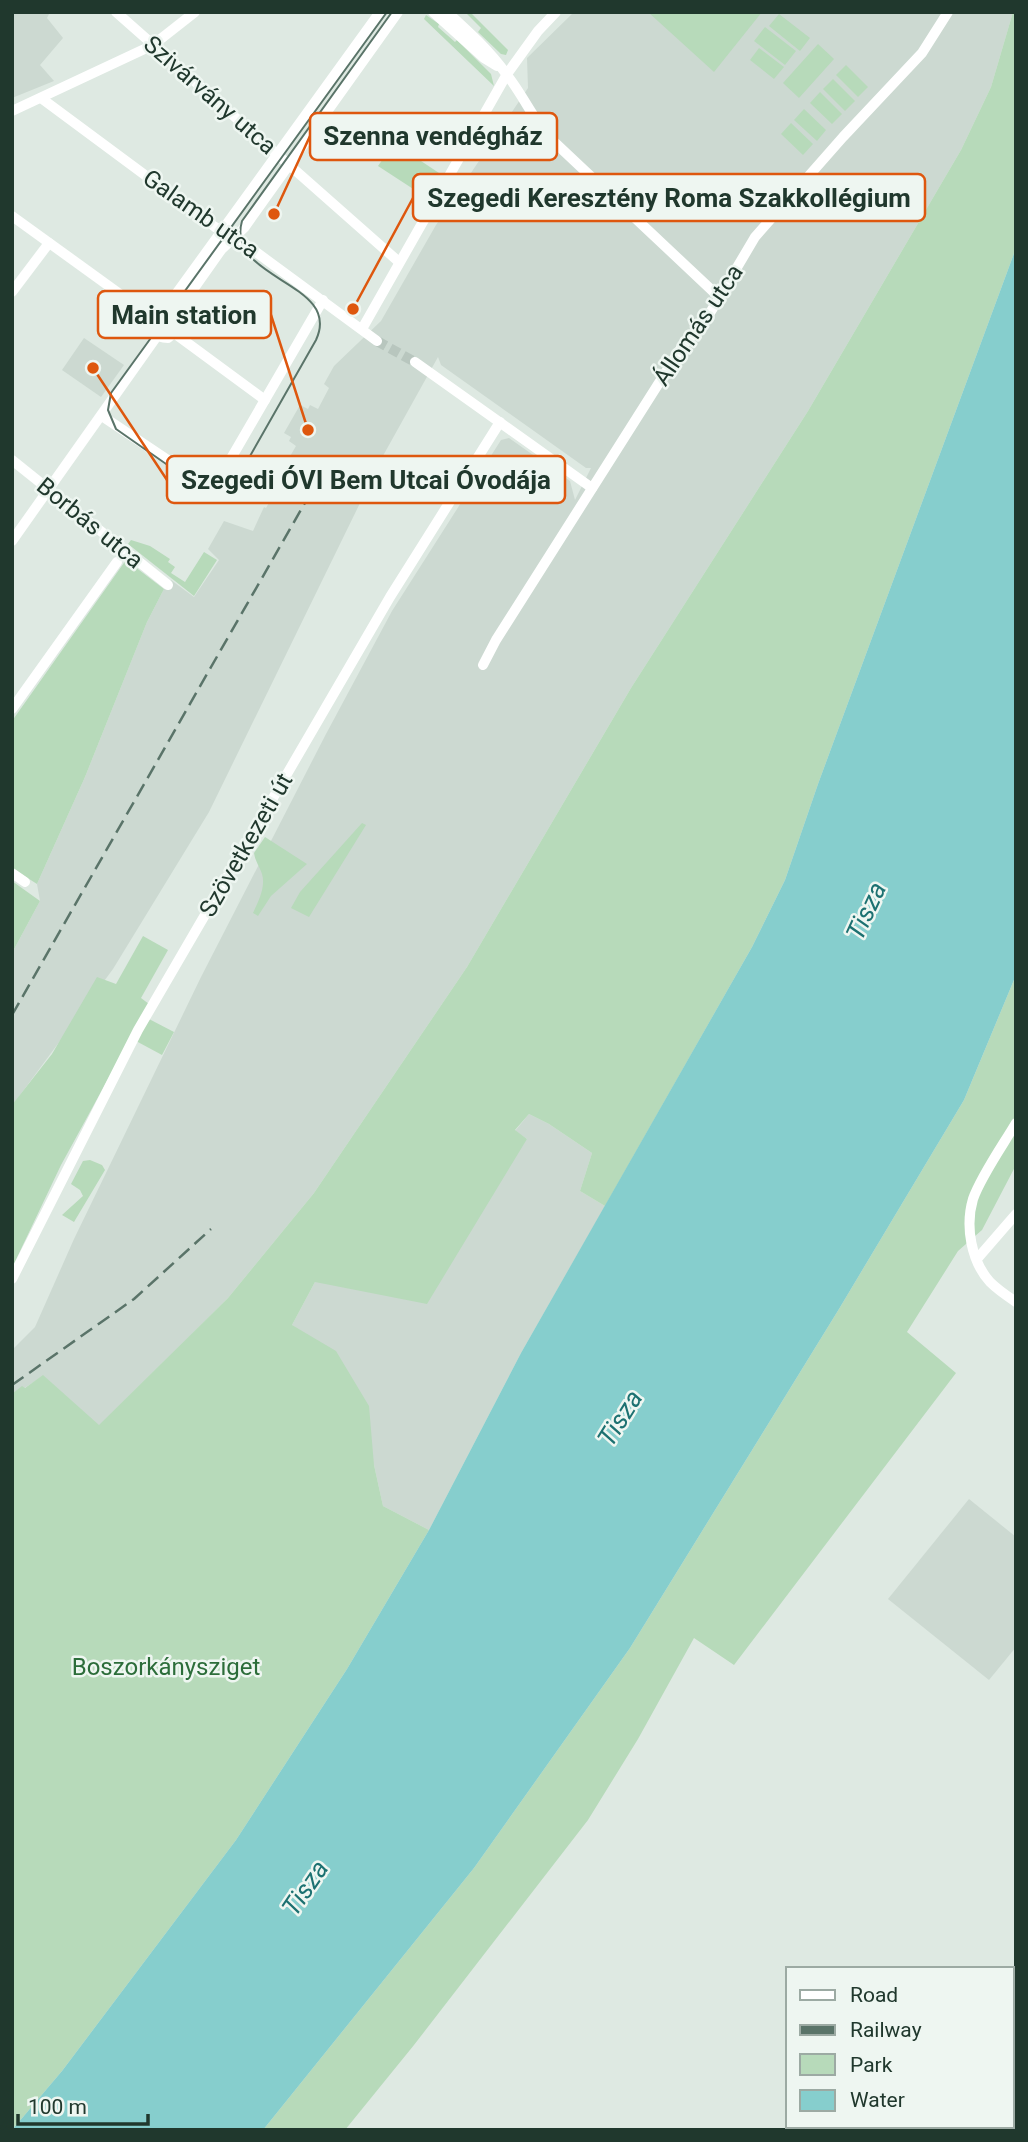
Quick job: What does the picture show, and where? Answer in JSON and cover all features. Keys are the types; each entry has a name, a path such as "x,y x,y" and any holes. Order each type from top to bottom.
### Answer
{"street":[{"name":"Szivárvány utca","path":"116,12 399,262"},
{"path":"12,111 153,45 195,12"},
{"path":"12,216 156,316 170,314 176,320 177,327 174,334 168,338 157,336 152,329 156,316 278,155 380,12"},
{"path":"176,320 192,291 221,250 236,238 398,12"},
{"path":"433,12 484,58 505,72"},
{"path":"447,12 494,58 550,138 719,297"},
{"path":"362,329 497,92 505,72 556,12"},
{"name":"Állomás utca","path":"483,665 592,488 683,345 701,327 755,237 843,137 914,63 948,12"},
{"path":"494,58 518,58"},
{"path":"497,92 508,90 520,94"},
{"name":"Galamb utca","path":"41,99 377,341"},
{"path":"12,292 49,243"},
{"path":"102,415 192,477 210,482 218,479 323,300"},
{"path":"174,334 265,400"},
{"path":"12,541 157,336"},
{"path":"415,362 592,488"},
{"name":"Szövetkezeti út","path":"12,1279 138,1030 390,597 500,422"},
{"name":"Borbás utca","path":"12,460 168,585"},
{"path":"12,709 117,562"},
{"path":"12,873 24,882"},
{"path":"1016,1123 974,1198 970,1216 970,1231 977,1259 990,1282 1016,1302"},
{"path":"977,1259 1016,1214"}],"shaded area":[{"path":"12,12 47,12 47,18 63,38 40,65 54,81 12,98"},
{"path":"574,12 1013,12 991,87 961,150 808,411 631,688 467,967 314,1193 228,1298 99,1426 43,1376 12,1396 12,1350 35,1327 74,1239 201,977 392,611 501,440 509,438 570,481 575,500 591,468 586,468 441,365 438,357 384,454 209,812 113,969 12,1106 12,953 40,901 37,884 85,777 147,622 171,580 194,597 219,560 208,549 224,521 253,531 264,507 266,508 279,485 270,480 279,463 285,465 296,446 289,441 291,437 284,433 300,405 308,409 310,405 318,409 329,388 324,384 334,366 381,321 436,225 528,88 527,58"},
{"path":"84,338 124,365 101,397 62,370"},
{"path":"529,1114 592,1153 580,1191 605,1206 521,1353 429,1530 383,1506 374,1465 292,1325 315,1282 527,1139 515,1131"},
{"path":"969,1499 1016,1537 1016,1647 989,1680 888,1599"}],"green space":[{"path":"465,12 470,12 508,50 506,55 501,54 478,32 481,28"},
{"path":"648,12 762,12 714,72"},
{"name":"Boszorkánysziget","path":"1013,12 1016,12 1016,248 785,880 752,947 605,1206 580,1191 592,1153 529,1114 515,1130 527,1139 427,1304 315,1282 292,1325 336,1351 369,1406 374,1465 383,1506 429,1530 347,1669 236,1840 62,2071 12,2130 12,1394 43,1375 99,1425 228,1298 314,1193 467,967 631,688 808,411 961,150 991,87"},
{"path":"779,14 810,38 800,51 769,26"},
{"path":"426,15 439,24 438,27 455,42 457,40 491,74 494,86 424,19"},
{"path":"765,27 796,51 785,65 754,41"},
{"path":"818,44 834,59 799,98 783,83"},
{"path":"759,48 784,67 774,79 750,60"},
{"path":"846,65 868,87 858,97 836,75"},
{"path":"833,79 855,101 845,111 823,89"},
{"path":"820,92 842,114 832,124 810,103"},
{"path":"804,109 826,130 817,141 794,120"},
{"path":"791,123 813,144 803,155 781,134"},
{"path":"394,143 439,173 424,196 378,166"},
{"path":"131,540 150,546 170,559 168,562 175,567 171,573 185,582 204,552 217,560 194,596 128,544"},
{"path":"126,560 164,589 147,622 85,777 37,884 12,868 12,721"},
{"path":"362,823 366,825 309,917 291,908 300,892"},
{"path":"265,837 307,864 271,896 258,916 253,913 261,894 263,879 254,853"},
{"path":"12,881 40,901 12,953"},
{"path":"143,936 168,950 141,998 149,1004 61,1165 12,1268 12,1105 52,1054 97,977 116,984"},
{"path":"1016,975 1016,1165 982,1230 958,1251 907,1332 956,1373 734,1665 694,1638 638,1739 588,1820 345,2130 263,2130 474,1868 630,1648 964,1100"},
{"path":"149,1019 174,1032 162,1055 136,1041"},
{"path":"90,1160 102,1165 105,1170 74,1222 62,1215 83,1196 80,1190 71,1184 83,1161"}],"water":[{"name":"Tisza","path":"1016,248 1016,975 964,1100 630,1648 474,1868 263,2130 12,2130 62,2071 236,1840 347,1669 429,1530 521,1353 752,947 785,880"}],"tunnel":[{"path":"377,341 415,362"}],"tram line":[{"path":"387,12 111,393 108,410 116,429 199,487 219,489 237,479 316,340 320,321 313,305 300,292 250,256 241,241 242,221 392,12"}],"railway":[{"path":"12,1015 306,501"},
{"path":"12,1385 134,1299 211,1229"}],"place":[{"name":"Szenna vendégház","path":"274,214"},
{"name":"Szegedi Keresztény Roma Szakkollégium","path":"353,309"},
{"name":"Szegedi ÓVI Bem Utcai Óvodája","path":"93,368"},
{"name":"Main station","path":"308,430"}]}
